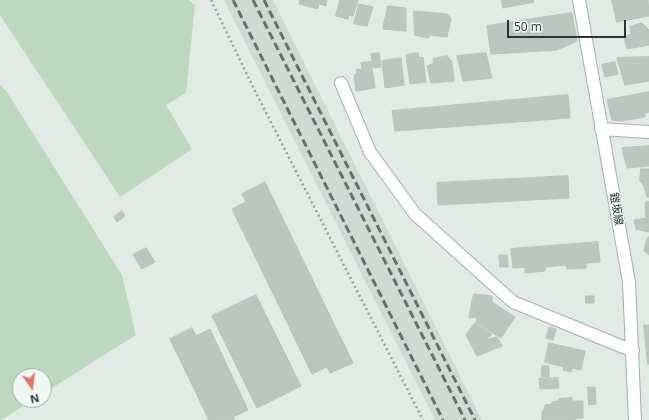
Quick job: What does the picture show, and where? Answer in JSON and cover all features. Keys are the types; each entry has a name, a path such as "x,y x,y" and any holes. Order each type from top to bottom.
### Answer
{"street":[{"name":"鎧坂線","path":"579,0 629,282 635,420"},
{"path":"341,82 370,152 414,214 513,302 633,351"},
{"path":"601,129 649,132"}],"path":[{"path":"211,0 254,89 423,420"}],"shaded area":[{"path":"224,0 273,0 482,420 435,420"}],"green space":[{"path":"0,0 189,0 195,5 186,93 166,105 192,149 120,197 0,15"},
{"path":"0,85 7,92 122,275 136,335 52,388 52,368 12,368 12,408 20,408 0,420"}],"building":[{"path":"300,0 327,0 326,6 319,4 318,9 299,4"},
{"path":"340,0 358,0 353,16 349,15 348,19 336,16"},
{"path":"502,0 533,0 534,2 503,8"},
{"path":"612,0 648,0 649,16 617,22"},
{"path":"359,4 373,7 367,26 354,24"},
{"path":"388,6 406,8 406,31 383,29"},
{"path":"414,11 447,14 451,18 447,37 430,35 428,38 415,35"},
{"path":"572,13 577,41 557,50 491,54 487,26"},
{"path":"642,23 649,30 649,45 627,49 624,37 631,34 630,27"},
{"path":"379,53 381,67 373,68 371,54"},
{"path":"418,53 419,58 423,57 426,82 410,84 406,55"},
{"path":"486,53 492,78 463,81 457,56"},
{"path":"447,56 452,62 454,81 431,83 427,66 434,63 433,59"},
{"path":"649,57 649,81 625,85 617,58"},
{"path":"401,58 404,85 385,88 382,61"},
{"path":"371,62 375,88 356,91 354,75 357,74 356,70 362,69 361,63"},
{"path":"615,62 618,74 605,77 602,65"},
{"path":"649,92 649,112 645,113 645,117 621,121 612,120 607,100"},
{"path":"568,95 570,118 395,131 392,111"},
{"path":"649,146 649,166 627,168 622,148"},
{"path":"641,169 649,169 649,197 647,197 644,186 640,181"},
{"path":"568,176 569,198 438,205 437,183"},
{"path":"265,182 353,363 330,373 327,367 312,374 232,209 246,202 242,194"},
{"path":"649,202 649,232 636,229 634,220 646,218 645,203"},
{"path":"122,211 125,216 117,222 114,217"},
{"path":"649,237 649,255 644,251"},
{"path":"598,242 600,262 586,263 586,268 567,269 566,265 545,267 545,271 525,273 525,267 513,268 511,249"},
{"path":"146,248 155,262 142,269 133,255"},
{"path":"499,255 507,255 508,267 500,267"},
{"path":"474,294 492,296 492,302 515,317 501,338 476,322 477,318 469,317"},
{"path":"256,295 301,386 257,408 212,316"},
{"path":"586,296 594,296 594,303 586,303"},
{"path":"475,323 492,334 485,340 497,337 502,346 477,356 466,335"},
{"path":"644,325 649,325 649,364 648,364"},
{"path":"550,327 556,329 553,340 546,338"},
{"path":"192,328 196,336 210,329 248,410 233,417 235,420 209,420 170,339"},
{"path":"549,343 585,351 581,370 572,368 571,372 563,370 564,367 545,362"},
{"path":"542,366 549,366 549,377 542,377"},
{"path":"558,378 559,388 540,389 539,379"},
{"path":"588,387 595,387 596,404 589,405"},
{"path":"572,398 572,401 583,401 583,418 574,420 542,420 542,411 544,411 545,405 559,401 559,399"}],"railway":[{"path":"233,0 443,420"},
{"path":"253,0 465,420"},
{"path":"264,0 475,420"}]}
